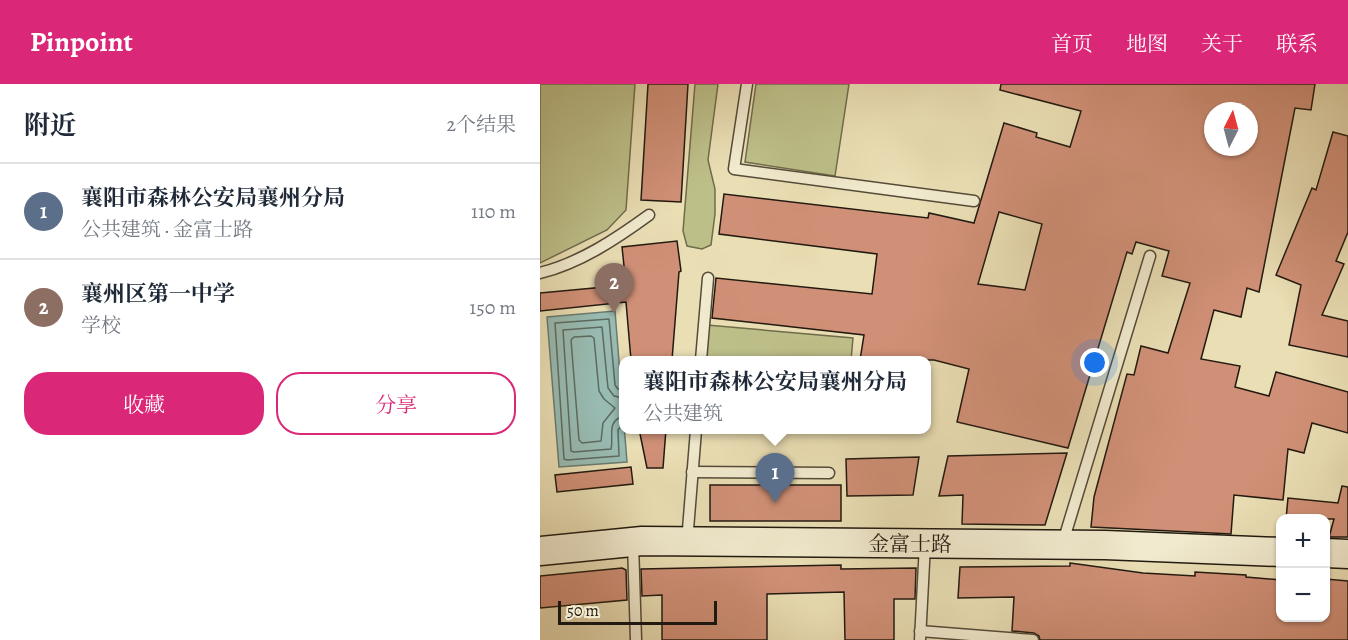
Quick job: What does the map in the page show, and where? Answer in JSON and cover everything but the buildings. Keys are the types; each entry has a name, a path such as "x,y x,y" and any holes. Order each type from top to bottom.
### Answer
{"street":[{"name":"金富士路","path":"540,550 633,542 687,542 1062,545 1276,552"},
{"path":"1330,553 1348,554"}],"lane":[{"path":"747,84 734,169 974,201"},
{"path":"540,273 556,269 617,238 649,215"},
{"path":"1062,545 1150,256"},
{"path":"701,356 708,278"},
{"path":"687,542 696,434"},
{"path":"692,472 829,473"},
{"path":"633,542 636,640"},
{"path":"925,544 920,635 1033,640"}],"green space":[{"path":"540,84 635,84 626,210 607,230 540,263"},
{"path":"695,84 718,84 708,160 715,189 715,214 711,245 702,249 687,246 683,231"},
{"path":"756,84 849,84 835,176 745,162"},
{"path":"707,325 853,338 851,356 705,356"}],"water":[{"path":"615,311 619,361 619,434 625,434 627,462 559,467 547,317"}],"place":[{"name":"襄州区第一中学","path":"614,313"},
{"name":"襄阳市森林公安局襄州分局","path":"775,503"}]}
